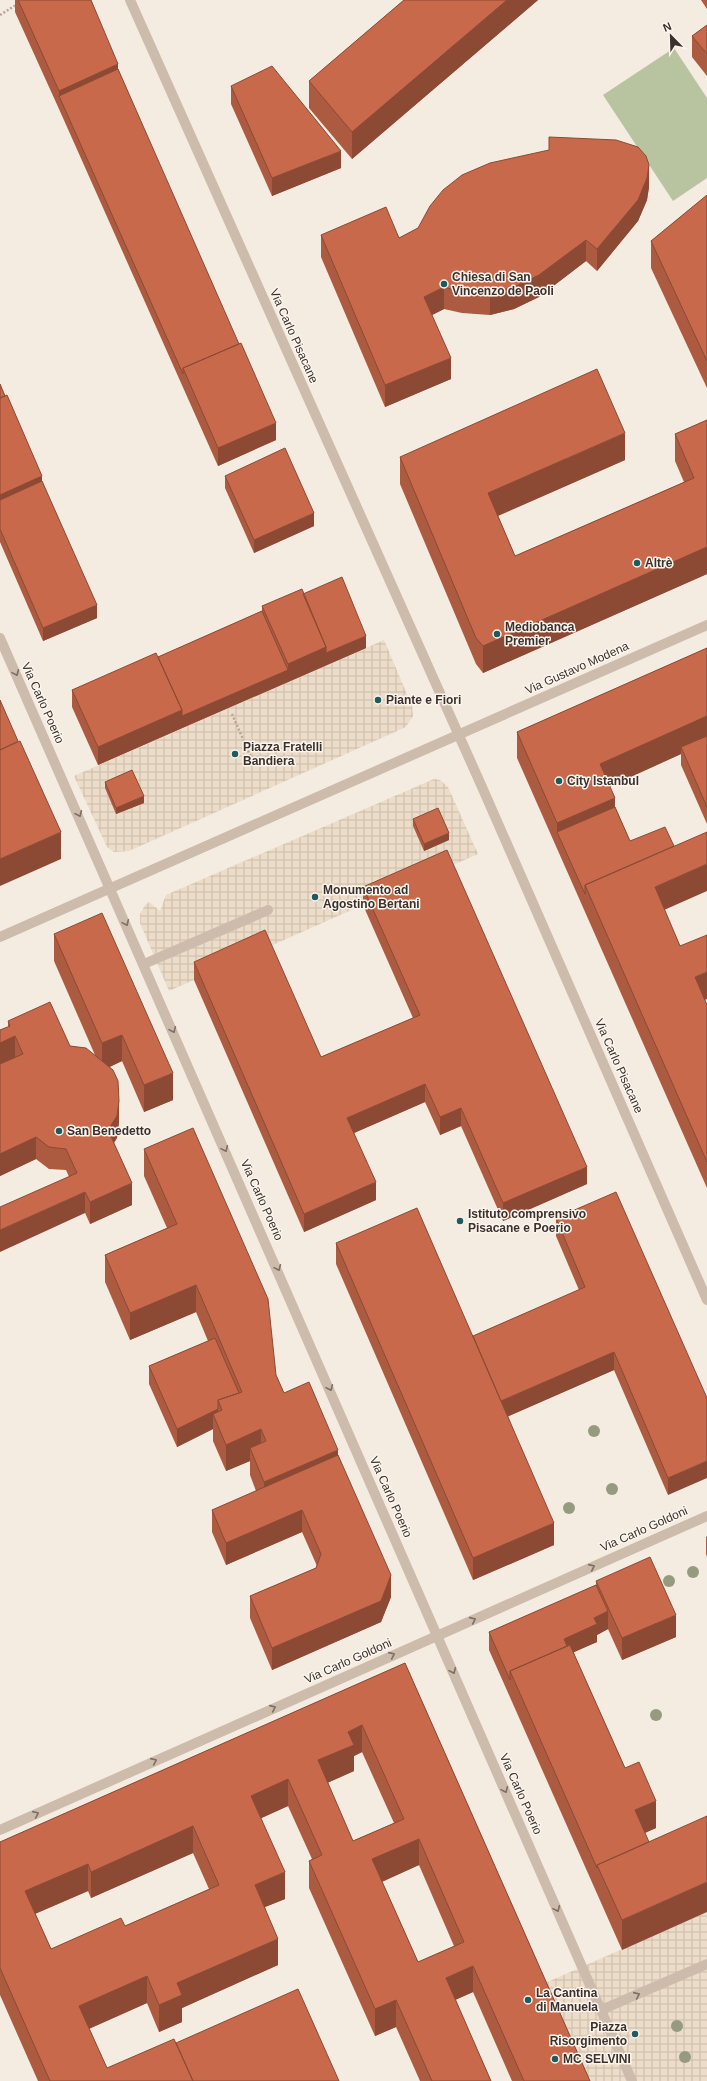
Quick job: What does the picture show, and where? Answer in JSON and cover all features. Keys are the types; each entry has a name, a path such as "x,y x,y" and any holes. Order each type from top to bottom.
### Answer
{"street":[{"name":"Via Carlo Pisacane","path":"130,0 458,734 707,1300"},
{"name":"Via Gustavo Modena","path":"458,734 707,624"},
{"name":"Via Carlo Poerio","path":"0,638 110,888"},
{"path":"0,937 458,734"},
{"path":"110,888 144,964 268,910"},
{"name":"Via Carlo Poerio","path":"144,964 601,2010"},
{"name":"Via Carlo Goldoni","path":"0,1830 707,1516"},
{"path":"632,2081 601,2010 707,1964"}],"path":[{"path":"0,15 19,4"},
{"path":"232,714 253,762"}],"green space":[{"path":"674,48 707,98 707,178 673,201 603,95"}],"shaded area":[{"name":"Piazza Fratelli Bandiera","path":"384,640 412,706 413,716 406,727 129,851 114,852 107,847 74,776"},
{"path":"434,779 440,780 448,787 478,854 169,991 140,923 140,914 145,905 149,902 160,911 166,895"},
{"name":"Piazza Risorgimento","path":"707,1912 707,2081 590,2081 536,1987"}],"building":[{"path":"18,0 91,0 118,64 59,91"},
{"path":"404,0 507,0 352,132 309,81"},
{"path":"707,25 707,54 692,36"},
{"path":"272,66 341,151 272,178 231,86"},
{"path":"118,69 239,344 183,368 183,374 59,96"},
{"name":"Chiesa di San Vincenzo de Paoli","path":"549,137 616,140 638,147 646,156 649,165 647,178 638,200 597,249 586,240 539,275 514,287 490,293 462,292 444,287 424,297 451,358 385,385 321,235 386,207 399,238 418,228 430,206 443,190 462,175 490,163 549,150"},
{"path":"707,195 707,361 651,241"},
{"path":"241,343 276,423 218,448 183,368"},
{"path":"597,369 625,433 488,493 515,556 694,478 675,434 707,420 707,547 483,646 476,638 400,457"},
{"path":"0,384 5,396 0,398"},
{"path":"7,395 42,476 0,495 0,398"},
{"path":"285,448 314,513 254,540 225,476"},
{"path":"42,481 97,605 43,628 0,529 0,500"},
{"path":"342,577 366,636 326,653 326,647 303,594"},
{"path":"302,589 326,647 288,664 262,606"},
{"path":"262,611 288,670 182,716 182,710 158,657"},
{"path":"707,648 707,716 600,764 615,798 557,823 517,732"},
{"path":"156,653 182,710 98,747 72,690"},
{"path":"0,700 18,741 0,750"},
{"path":"707,736 707,807 681,747"},
{"path":"20,741 61,832 0,859 0,750"},
{"path":"132,770 144,796 116,808 105,782"},
{"path":"615,807 630,841 665,827 674,846 585,885 585,894 557,832"},
{"path":"438,808 449,833 424,844 413,819"},
{"path":"707,832 707,864 655,887 680,946 707,935 707,972 695,977 707,1005 707,1162 585,885"},
{"path":"447,850 587,1167 503,1203 461,1108 440,1117 425,1084 347,1118 376,1182 304,1214 194,962 265,930 321,1057 420,1015 363,887"},
{"path":"102,913 173,1073 144,1085 122,1035 102,1043 54,934"},
{"name":"San Benedetto","path":"50,1002 70,1046 86,1048 113,1070 118,1081 119,1101 117,1116 108,1130 132,1183 90,1202 85,1192 0,1230 0,1207 77,1173 66,1149 49,1147 36,1137 0,1154 0,1064 23,1054 15,1036 0,1043 0,1030 10,1026 8,1021"},
{"path":"193,1128 268,1299 276,1375 284,1393 309,1382 338,1450 264,1482 250,1448 266,1441 261,1429 226,1445 213,1414 222,1410 218,1400 242,1392 196,1285 130,1313 105,1255 177,1224 144,1149"},
{"path":"616,1192 707,1398 707,1461 668,1478 614,1352 501,1401 473,1336 585,1287 556,1218"},
{"path":"417,1208 554,1523 473,1558 336,1243"},
{"path":"215,1338 239,1393 218,1400 218,1409 177,1429 149,1366"},
{"path":"338,1455 391,1575 381,1601 272,1648 250,1596 316,1568 321,1554 302,1510 226,1543 212,1510"},
{"path":"650,1557 676,1615 622,1638 596,1581"},
{"path":"596,1585 608,1611 594,1618 597,1624 564,1639 567,1646 510,1671 510,1680 489,1632"},
{"path":"570,1645 625,1768 639,1762 656,1801 635,1810 649,1842 597,1865 597,1868 510,1671"},
{"path":"405,1663 590,2081 524,2081 473,1966 446,1978 491,2081 432,2081 396,2000 375,2009 309,1861 322,1855 288,1779 251,1796 285,1872 255,1885 278,1939 177,1983 182,1995 159,2005 147,1976 79,2006 107,2068 174,2039 193,2081 50,2081 0,1968 0,1842","holes":["362,1725 404,1819 353,1841 318,1760 354,1745 348,1732","193,1826 219,1885 125,1926 121,1918 51,1949 25,1891 88,1864 91,1872","419,1839 464,1942 418,1962 372,1859"]},
{"path":"707,1816 707,1882 622,1920 597,1865"},
{"path":"298,1989 339,2081 193,2081 176,2043"}],"place":[{"name":"Chiesa di San Vincenzo de Paoli","path":"444,284"},
{"name":"Altrè","path":"637,563"},
{"name":"Mediobanca Premier","path":"497,634"},
{"name":"Piante e Fiori","path":"378,700"},
{"name":"Piazza Fratelli Bandiera","path":"235,754"},
{"name":"City Istanbul","path":"559,781"},
{"name":"Monumento ad Agostino Bertani","path":"315,897"},
{"name":"San Benedetto","path":"59,1131"},
{"name":"Istituto comprensivo Pisacane e Poerio","path":"460,1221"},
{"name":"La Cantina di Manuela","path":"528,2000"},
{"name":"Piazza Risorgimento","path":"635,2034"},
{"name":"MC SELVINI","path":"555,2059"}]}
